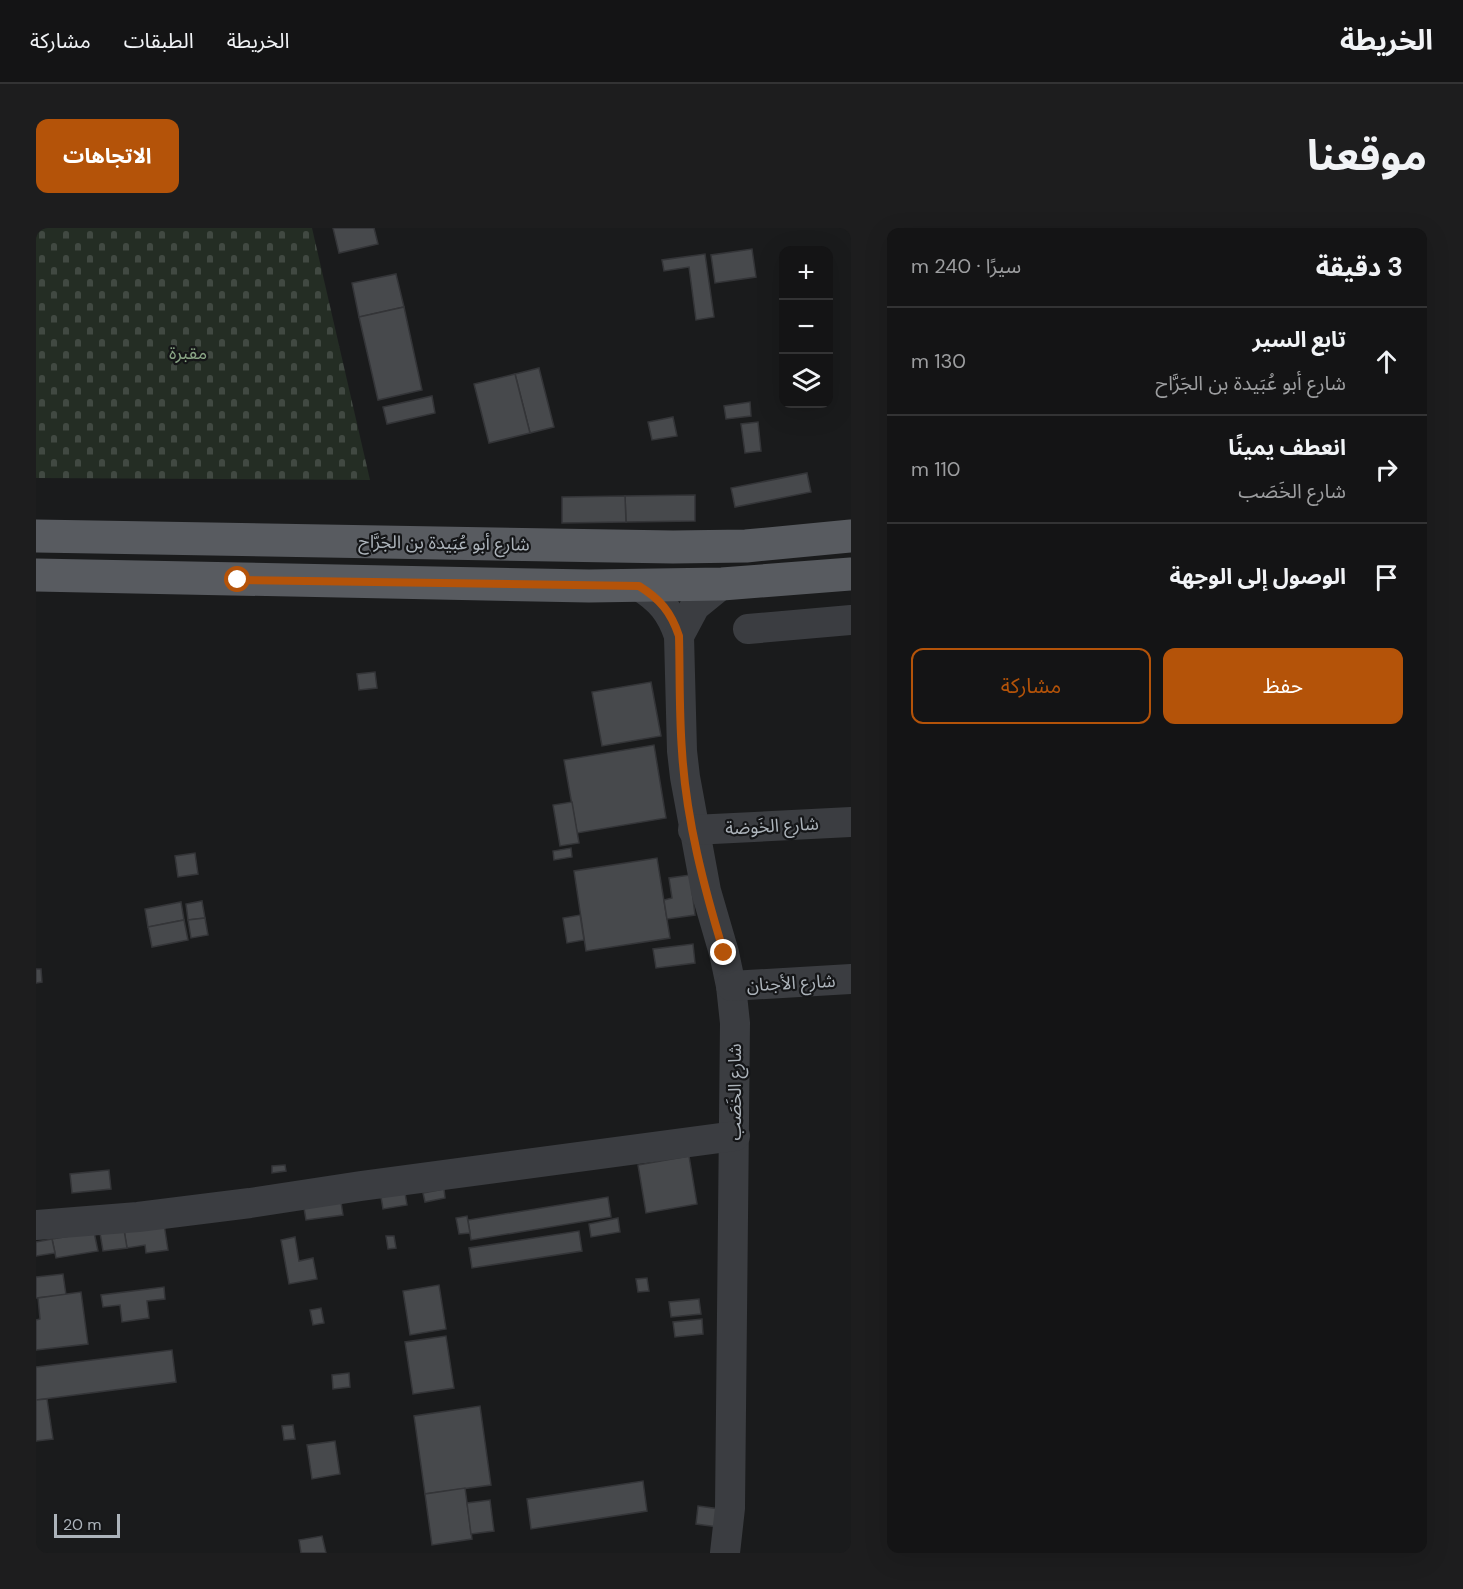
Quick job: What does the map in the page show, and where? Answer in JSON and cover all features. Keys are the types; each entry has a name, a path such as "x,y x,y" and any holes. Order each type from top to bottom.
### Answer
{"main road":[{"name":"شارع أبو عُبَيدة بن الجَرَّاح","path":"36,536 673,547 746,546 851,536"},
{"path":"36,575 639,586 722,584 851,573"}],"street":[{"path":"679,636 696,606 722,584"},
{"name":"شارع الخَصَب","path":"639,586 665,606 674,620 679,636 682,751 693,830 706,891 724,953 735,1023 730,1496 725,1553"},
{"path":"748,629 851,620"},
{"name":"شارع الخَوضة","path":"693,830 851,822"},
{"name":"شارع الأجنان","path":"731,986 851,979"},
{"path":"36,1225 138,1217 250,1203 735,1136"}],"green space":[{"name":"مقبرة","path":"36,228 312,228 370,480 36,478"}],"building":[{"path":"333,228 374,228 378,244 339,253"},
{"path":"752,249 756,277 715,283 711,255"},
{"path":"705,254 714,317 696,320 689,267 664,271 662,260"},
{"path":"396,274 404,307 359,317 352,283"},
{"path":"404,307 422,390 378,400 359,317"},
{"path":"539,368 554,427 530,433 515,374"},
{"path":"515,374 530,433 489,443 474,384"},
{"path":"432,396 435,413 387,424 383,407"},
{"path":"750,402 751,416 726,419 724,406"},
{"path":"673,417 677,436 652,440 648,422"},
{"path":"758,422 761,451 745,453 741,424"},
{"path":"807,473 811,492 735,507 731,488"},
{"path":"695,495 695,521 626,522 625,496"},
{"path":"625,496 626,522 562,523 562,497"},
{"path":"375,672 377,688 359,690 357,674"},
{"path":"651,682 661,736 602,746 592,692"},
{"path":"654,745 666,818 577,833 564,760"},
{"path":"572,802 579,843 560,846 553,805"},
{"path":"571,848 572,857 554,860 553,851"},
{"path":"195,853 198,874 178,877 175,856"},
{"path":"657,858 670,938 586,951 574,871"},
{"path":"690,875 695,915 667,919 664,900 672,898 669,878"},
{"path":"202,901 205,918 188,920 186,904"},
{"path":"181,902 184,920 148,927 145,909"},
{"path":"580,915 584,940 567,943 563,918"},
{"path":"205,918 208,935 191,938 188,920"},
{"path":"184,920 188,940 152,947 148,927"},
{"path":"693,944 695,963 656,968 653,949"},
{"path":"36,969 41,969 42,982 36,983"},
{"path":"689,1156 697,1204 646,1213 638,1165"},
{"path":"285,1165 286,1171 272,1173 272,1166"},
{"path":"109,1170 111,1189 72,1193 70,1174"},
{"path":"444,1189 445,1198 425,1202 423,1193"},
{"path":"405,1193 407,1205 383,1209 381,1197"},
{"path":"608,1197 611,1217 471,1240 468,1220"},
{"path":"341,1202 343,1215 306,1220 304,1208"},
{"path":"467,1216 470,1233 459,1234 456,1218"},
{"path":"618,1218 620,1232 591,1237 589,1224"},
{"path":"164,1224 168,1250 146,1253 145,1245 127,1248 124,1230"},
{"path":"124,1230 127,1248 103,1251 100,1233"},
{"path":"579,1231 582,1251 472,1268 469,1248"},
{"path":"94,1232 98,1251 56,1258 52,1239"},
{"path":"386,1236 394,1236 396,1248 388,1249"},
{"path":"295,1237 299,1261 313,1258 317,1279 289,1284 281,1240"},
{"path":"52,1239 55,1253 36,1256 36,1242"},
{"path":"63,1274 66,1295 36,1298 36,1277"},
{"path":"647,1278 649,1291 638,1292 636,1279"},
{"path":"439,1285 446,1329 410,1335 403,1291"},
{"path":"164,1287 165,1299 147,1301 149,1318 122,1322 120,1305 103,1307 101,1295"},
{"path":"81,1292 88,1344 36,1350 36,1320 40,1319 38,1298"},
{"path":"699,1299 701,1314 671,1317 669,1302"},
{"path":"321,1308 324,1323 313,1325 310,1310"},
{"path":"702,1319 703,1334 675,1337 673,1322"},
{"path":"446,1336 454,1388 413,1394 405,1342"},
{"path":"172,1350 176,1382 36,1400 36,1367"},
{"path":"349,1373 350,1387 333,1389 332,1375"},
{"path":"47,1399 53,1439 36,1441 36,1400"},
{"path":"480,1406 491,1485 425,1494 414,1416"},
{"path":"293,1425 295,1439 284,1440 282,1426"},
{"path":"335,1441 340,1474 312,1479 307,1445"},
{"path":"643,1481 647,1511 531,1529 527,1499"},
{"path":"465,1488 472,1539 432,1545 425,1494"},
{"path":"490,1500 494,1531 471,1534 467,1503"},
{"path":"698,1506 720,1509 718,1527 696,1524"},
{"path":"322,1536 326,1553 301,1553 299,1540"}],"route":[{"path":"238,580 639,586 653,595 665,606 674,620 679,636 682,751 688,804 706,891 724,953"}]}
